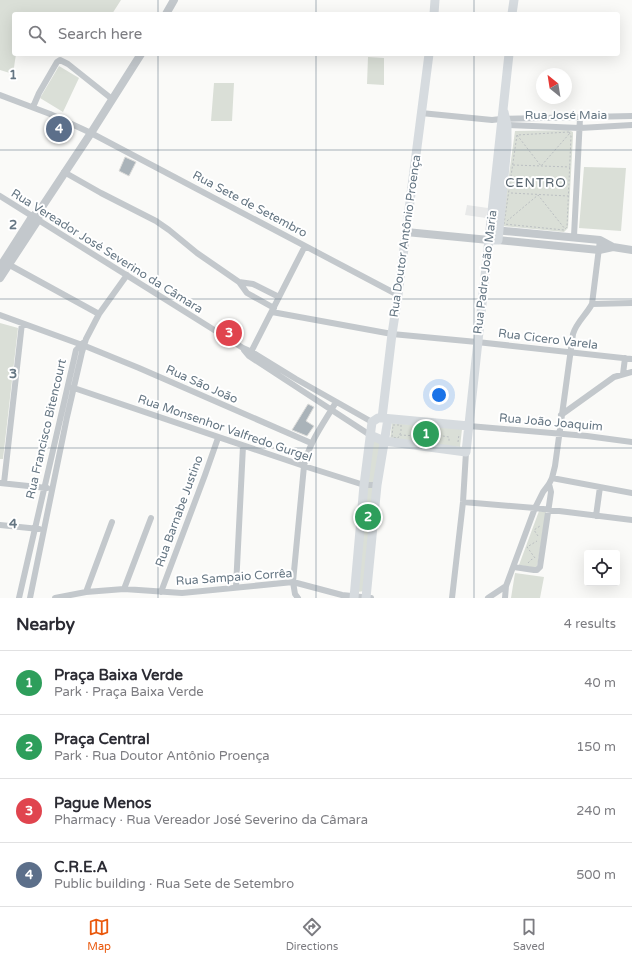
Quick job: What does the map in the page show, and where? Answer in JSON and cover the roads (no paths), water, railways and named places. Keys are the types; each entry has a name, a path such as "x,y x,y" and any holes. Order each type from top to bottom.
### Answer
{"main road":[{"path":"434,12 435,0"},
{"path":"512,12 514,0"},
{"name":"Rua Doutor Antônio Proença","path":"384,441 392,334 429,56"},
{"name":"Rua Padre João Maria","path":"466,452 477,342 494,240 498,228 500,179 507,145 502,120 508,56"},
{"path":"349,597 372,422 378,418 385,418 469,426"},
{"path":"370,435 384,441 466,452"},
{"path":"368,598 377,485 384,441"}],"street":[{"path":"167,12 174,0"},
{"path":"0,278 4,264 64,172 92,133 140,56"},
{"path":"0,95 33,107 38,93 60,60 68,64 112,99"},
{"name":"Rua Sete de Setembro","path":"33,107 92,133 398,295"},
{"path":"421,113 502,120 632,116"},
{"path":"567,247 580,118"},
{"name":"Rua José Maia","path":"502,120 580,128 632,125"},
{"path":"64,172 169,230 196,254 239,282 247,292 273,310"},
{"name":"Rua Vereador José Severino da Câmara","path":"0,196 243,348 370,435"},
{"path":"498,228 523,232 569,234 600,240 613,247 632,250"},
{"path":"406,232 599,250 613,247"},
{"path":"522,242 523,232"},
{"path":"584,248 585,238"},
{"path":"514,567 537,570 540,567 549,510 551,492 550,481 559,434 570,353 575,328 587,314 592,304 600,240"},
{"path":"250,354 305,246"},
{"path":"4,264 99,314"},
{"name":"Rua Francisco Bitencourt","path":"30,598 52,489 76,350 84,343 99,314 126,275"},
{"path":"239,282 253,284 279,297"},
{"path":"592,304 632,303"},
{"name":"Rua Cicero Varela","path":"273,310 392,334 632,359"},
{"name":"Rua São João","path":"0,314 22,323 84,343 311,443"},
{"path":"22,323 2,483 52,489"},
{"path":"623,374 625,358"},
{"path":"561,415 614,377 632,372"},
{"name":"Rua Vereador José Severino da Câmara","path":"294,382 336,402 372,422"},
{"name":"Rua Francisco Bitencourt","path":"19,598 44,488 71,386"},
{"name":"Rua Monsenhor Valfredo Gurgel","path":"71,386 218,438 304,466 364,485 377,485"},
{"path":"298,598 294,594 293,582 304,466 311,443 336,402"},
{"name":"Rua João Joaquim","path":"469,426 632,442"},
{"name":"Rua Barnabe Justino","path":"161,592 218,438"},
{"path":"236,588 243,446"},
{"path":"452,598 463,502 466,452"},
{"path":"550,481 600,487 632,493"},
{"path":"505,598 506,586 535,508 550,481"},
{"path":"596,516 600,487"},
{"path":"463,502 535,508 632,520"},
{"path":"124,589 151,518"},
{"path":"86,592 112,522"},
{"path":"0,525 44,530"},
{"name":"Rua Sampaio Corrêa","path":"54,598 86,592 124,589 182,593 293,582 349,597 368,598"},
{"path":"488,598 506,586"}],"place":[{"name":"C.R.E.A","path":"59,129"},
{"name":"Pague Menos","path":"229,333"},
{"name":"Praça Baixa Verde","path":"426,434"},
{"name":"Praça Central","path":"368,517"}],"district":[{"name":"CENTRO","path":"536,182"}]}
